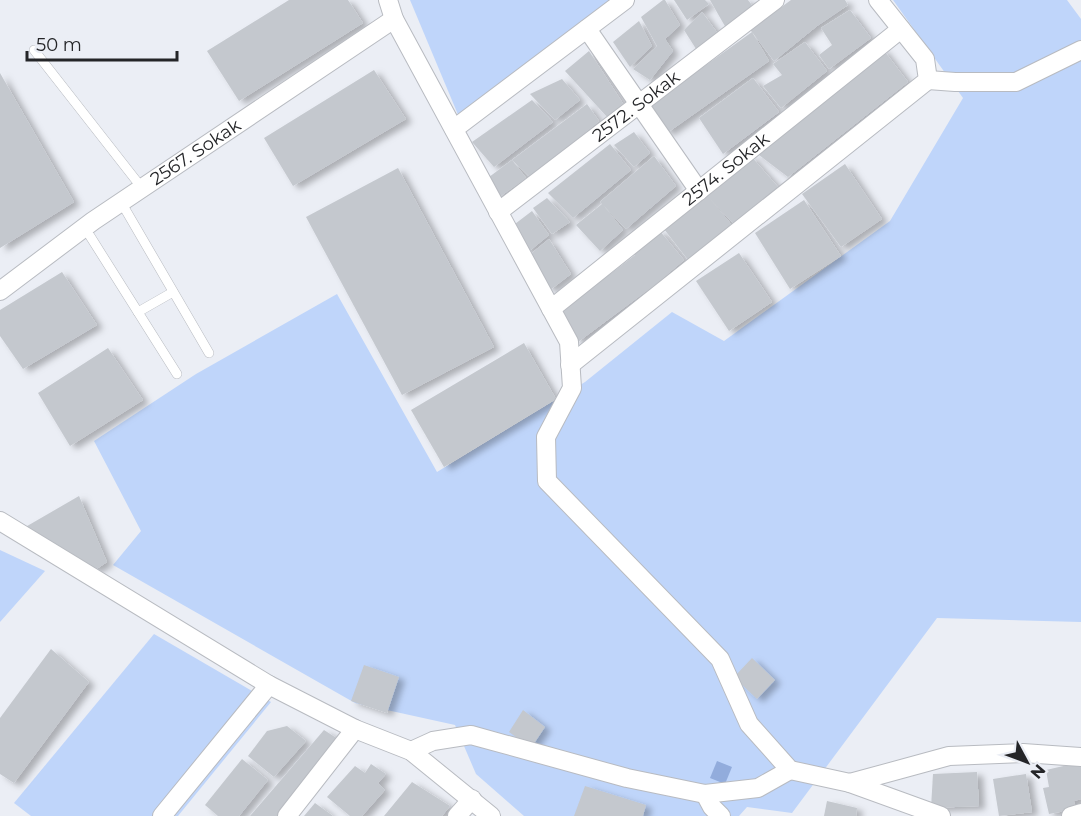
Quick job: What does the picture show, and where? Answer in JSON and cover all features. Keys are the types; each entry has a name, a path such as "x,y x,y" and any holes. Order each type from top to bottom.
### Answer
{"street":[{"path":"388,0 394,19 569,342 572,388 546,437 548,481 720,659 749,724 790,770 850,783 916,812 941,816"},
{"path":"453,129 625,0"},
{"name":"2572. Sokak","path":"498,212 775,0"},
{"path":"878,0 925,59 928,80"},
{"name":"2567. Sokak","path":"0,291 93,221 394,19"},
{"path":"587,29 699,191"},
{"name":"2574. Sokak","path":"551,309 901,29"},
{"path":"570,365 928,80 1016,82 1081,50"},
{"path":"0,521 269,685 355,729 411,751 491,816"},
{"path":"162,816 269,685"},
{"path":"287,816 355,729"},
{"path":"411,751 433,741 471,735 627,778 705,794 758,788 790,770"},
{"path":"850,783 949,756 1023,753 1081,757"},
{"path":"705,794 712,807 721,816"},
{"path":"457,816 472,799"},
{"path":"1071,816 1081,813"}],"lane":[{"path":"34,50 142,188"},
{"path":"122,202 209,353"},
{"path":"90,236 177,374"},
{"path":"138,312 173,292"}],"shaded area":[{"path":"410,0 612,0 459,117"},
{"path":"893,0 1067,0 1081,19 1081,622 937,618 792,813 747,807 739,816 524,816 476,774 455,725 355,703 113,565 141,531 94,441 196,374 337,294 437,472 585,382 672,312 724,341 890,221 963,98"},
{"path":"0,550 45,571 0,622"},
{"path":"154,634 271,702 178,816 31,816 14,803"},
{"path":"717,761 732,767 725,784 710,778"}],"building":[{"path":"289,0 348,0 363,23 239,101 207,51"},
{"path":"663,0 680,25 665,39 673,51 650,80 633,69 657,46 641,17"},
{"path":"674,0 705,0 709,4 687,20"},
{"path":"710,0 748,0 754,8 726,28"},
{"path":"791,0 845,0 848,5 817,26 774,61 750,30"},
{"path":"850,10 871,38 829,69 819,55 832,45 821,28"},
{"path":"702,12 719,35 698,52 684,30"},
{"path":"639,21 652,46 630,67 613,42"},
{"path":"752,32 769,61 667,133 649,106"},
{"path":"805,42 827,71 781,108 763,86 782,75 773,64"},
{"path":"882,48 908,82 788,177 755,152"},
{"path":"589,51 624,105 608,118 565,71"},
{"path":"374,70 406,119 293,186 264,138"},
{"path":"0,73 74,202 0,248"},
{"path":"753,78 779,112 723,154 699,118"},
{"path":"562,79 580,100 555,120 530,94"},
{"path":"532,100 553,122 494,167 472,142"},
{"path":"587,104 599,121 531,178 512,160"},
{"path":"634,132 650,153 634,167 614,145"},
{"path":"610,144 631,170 573,218 548,193"},
{"path":"750,155 778,187 734,224 710,199 731,224 689,261 664,229"},
{"path":"654,156 676,186 626,229 604,206 623,230 600,251 576,225"},
{"path":"512,160 526,178 498,198 485,180"},
{"path":"845,164 882,219 841,247 802,194"},
{"path":"398,168 494,347 402,395 306,217"},
{"path":"547,198 570,222 552,234 533,208"},
{"path":"804,200 841,256 790,289 755,233"},
{"path":"532,211 549,235 527,253 511,227"},
{"path":"659,230 684,260 578,342 556,310 605,271 609,275 635,255 631,250"},
{"path":"549,239 571,274 550,290 527,257"},
{"path":"739,253 772,302 729,331 696,281"},
{"path":"62,272 97,325 23,369 0,336 0,310"},
{"path":"524,343 556,399 444,467 411,410"},
{"path":"108,348 143,400 70,446 38,393"},
{"path":"79,496 107,562 95,570 22,529"},
{"path":"51,649 89,682 14,783 0,774 0,718"},
{"path":"752,658 775,680 757,699 734,677"},
{"path":"364,665 399,677 387,713 351,701"},
{"path":"523,710 545,727 531,748 509,732"},
{"path":"287,726 306,741 274,777 248,756 267,731"},
{"path":"324,730 341,741 282,816 250,816"},
{"path":"242,759 268,780 239,816 218,816 205,805"},
{"path":"1081,762 1081,799 1074,801 1075,809 1049,814 1043,788 1049,787 1046,770"},
{"path":"371,764 386,774 378,783 385,790 362,816 350,816 327,797 355,766 365,773"},
{"path":"977,772 979,806 931,808 933,774"},
{"path":"1026,774 1032,812 999,816 993,779"},
{"path":"412,782 450,806 442,816 384,816"},
{"path":"585,786 646,805 643,816 574,816"},
{"path":"827,801 857,808 856,816 824,816"},
{"path":"315,803 333,816 304,816"}]}
